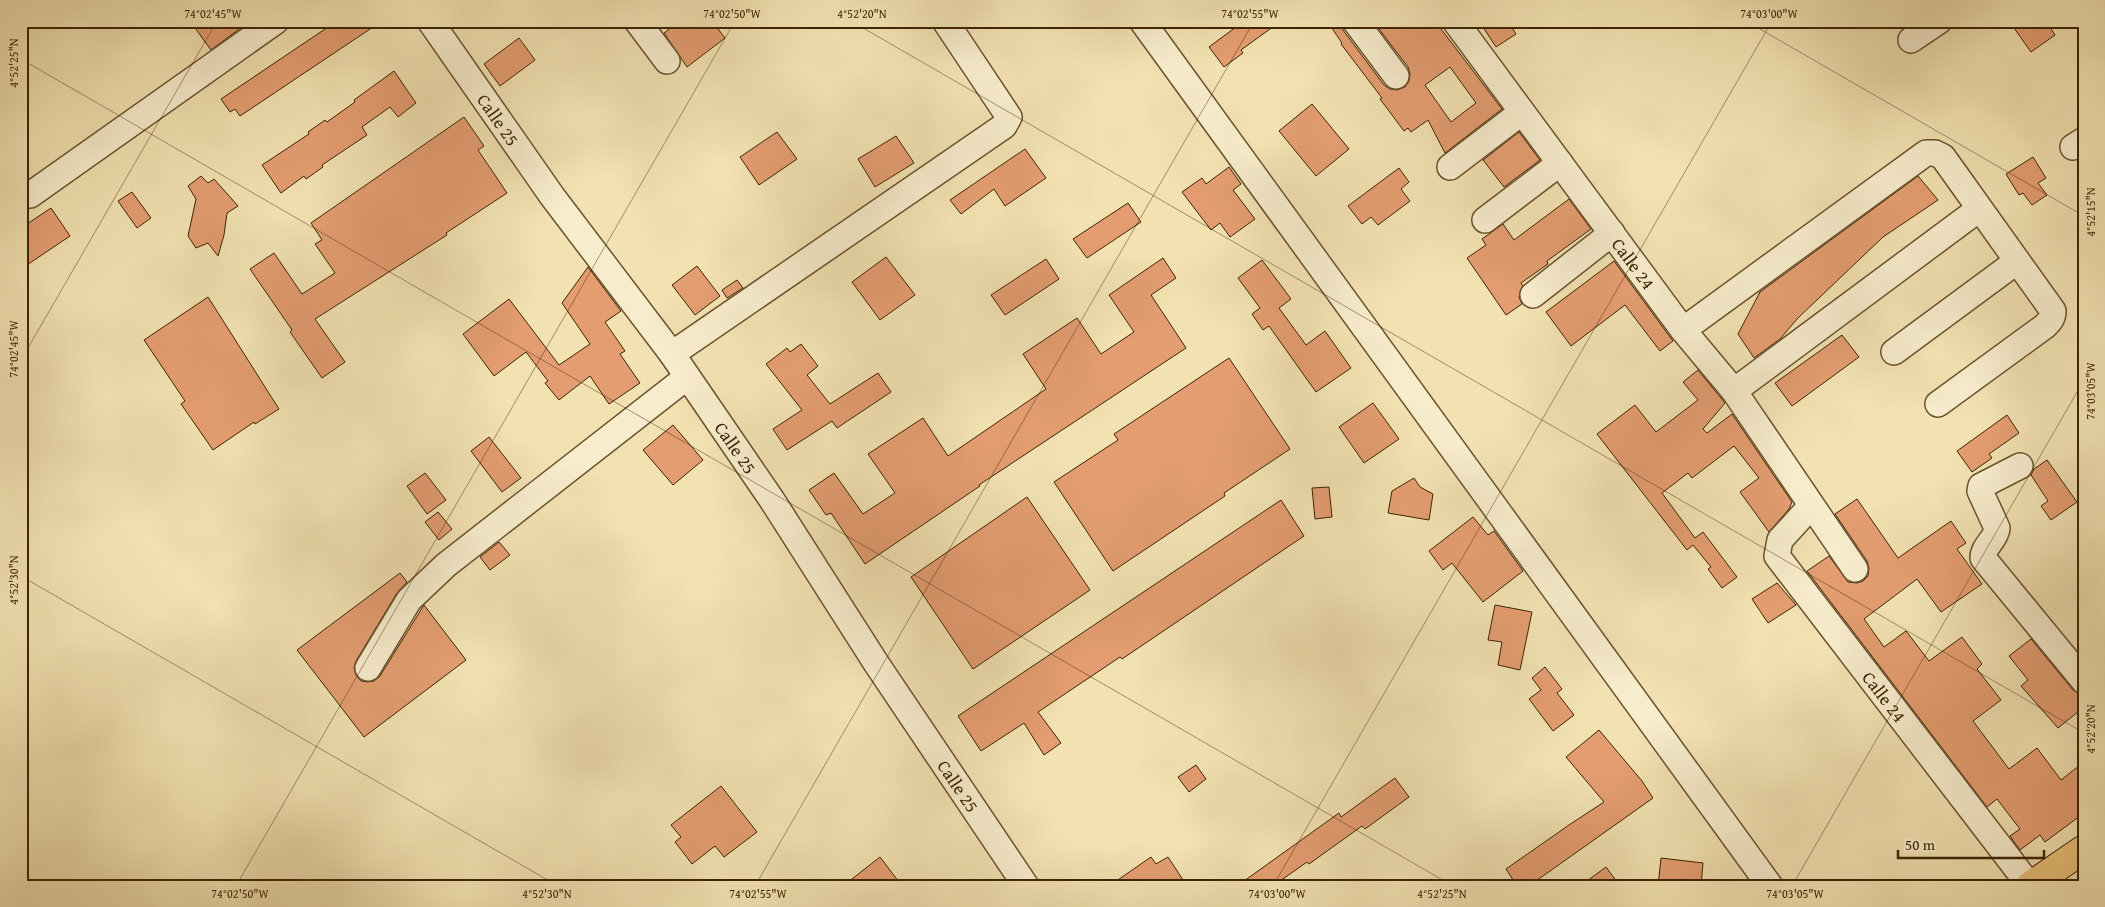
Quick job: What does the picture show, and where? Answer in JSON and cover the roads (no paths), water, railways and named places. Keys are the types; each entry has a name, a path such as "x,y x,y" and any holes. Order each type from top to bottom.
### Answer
{"main road":[{"path":"2030,886 2084,849"}],"street":[{"path":"30,195 276,21"},
{"name":"Calle 25","path":"430,21 552,196 672,354 772,500 876,663 1026,886"},
{"path":"638,21 667,61"},
{"path":"672,354 1004,126 1009,117 945,21"},
{"path":"1142,21 1770,886"},
{"path":"1355,21 1396,76"},
{"name":"Calle 24","path":"1455,21 1683,330 1734,391 1855,569"},
{"path":"1911,40 1939,21"},
{"path":"1450,167 1522,112"},
{"path":"1683,330 1926,153 1935,153 1943,157 2052,311 2052,318 2045,326 1938,404"},
{"path":"1485,220 1560,163"},
{"path":"1734,391 1979,209"},
{"path":"1533,296 1612,233"},
{"path":"1894,352 2016,262"},
{"path":"368,668 410,600 446,565 687,377"},
{"path":"2020,466 1981,486 1980,491 1997,528 1997,533 1983,551 1982,558 2084,681"},
{"name":"Calle 24","path":"1811,506 1780,540 1777,556 2030,886"}]}
